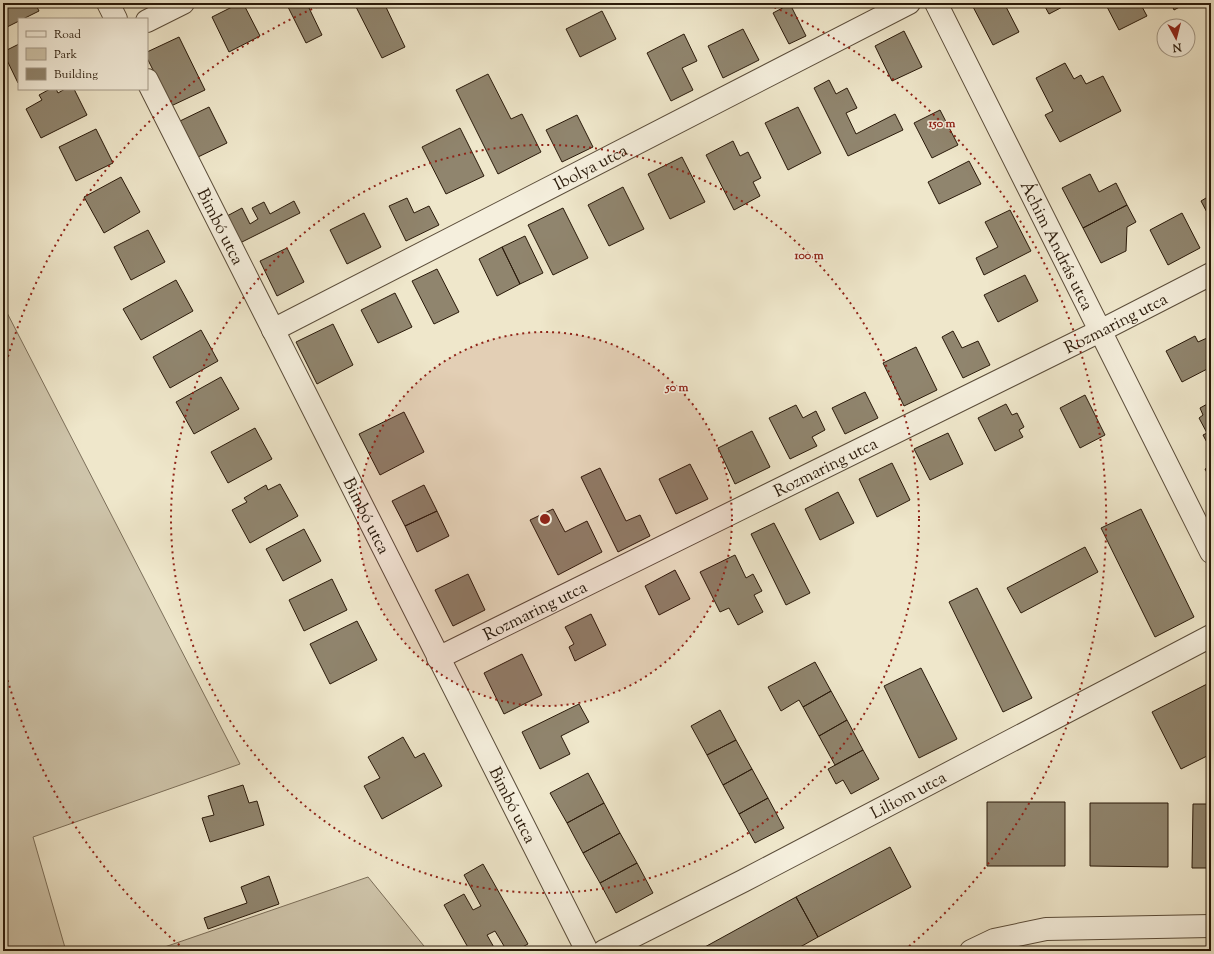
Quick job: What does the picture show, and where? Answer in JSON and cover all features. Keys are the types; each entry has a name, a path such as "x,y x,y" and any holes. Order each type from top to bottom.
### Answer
{"street":[{"path":"108,3 116,18"},
{"path":"148,20 183,3"},
{"name":"Ibolya utca","path":"273,330 908,3"},
{"name":"Áchim András utca","path":"936,3 1211,552"},
{"name":"Bimbó utca","path":"148,82 587,951"},
{"name":"Rozmaring utca","path":"438,658 1100,331 1211,274"},
{"name":"Liliom utca","path":"604,951 743,881 1211,636"},
{"path":"971,951 994,940 1046,929 1211,926"}],"green space":[{"path":"3,305 240,764 33,837 66,951 3,951"},
{"path":"368,877 428,951 153,951"}],"building":[{"path":"3,3 35,3 39,11 25,18 18,18 18,22 3,29"},
{"path":"240,3 243,3 260,36 229,52 212,17"},
{"path":"286,3 318,3 309,8 322,35 306,43"},
{"path":"354,3 384,3 405,47 382,58"},
{"path":"971,3 1004,3 1019,32 993,45"},
{"path":"1043,3 1070,3 1049,14"},
{"path":"1105,3 1140,3 1147,16 1119,30"},
{"path":"1171,3 1187,3 1174,10"},
{"path":"790,4 806,36 789,44 773,13"},
{"path":"602,11 616,39 580,57 566,29"},
{"path":"743,29 759,60 723,78 708,46"},
{"path":"904,31 922,67 892,81 875,46"},
{"path":"684,34 697,61 682,68 693,90 671,101 647,53"},
{"path":"179,37 205,90 171,106 148,60 148,52"},
{"path":"18,44 18,83 3,52"},
{"path":"1065,63 1074,79 1081,75 1086,84 1103,76 1121,111 1060,142 1045,115 1053,111 1036,78"},
{"path":"488,74 511,119 522,114 541,152 498,174 456,90"},
{"path":"829,80 836,94 847,88 857,108 846,113 856,134 895,114 903,130 848,156 814,88"},
{"path":"48,90 56,90 58,93 63,90 74,90 87,115 41,138 26,109 42,100 39,95"},
{"path":"209,107 227,143 198,157 180,121"},
{"path":"798,107 821,153 788,170 765,123"},
{"path":"940,110 958,145 932,158 914,123"},
{"path":"577,115 593,147 562,162 546,130"},
{"path":"460,128 484,176 446,194 422,147"},
{"path":"96,129 113,163 76,181 59,147"},
{"path":"733,141 740,156 748,152 761,178 753,182 760,196 734,210 706,155"},
{"path":"682,157 705,202 670,219 648,174"},
{"path":"969,161 981,184 939,204 928,182"},
{"path":"1090,174 1099,192 1116,183 1127,205 1083,228 1062,188"},
{"path":"121,177 140,212 104,233 84,197"},
{"path":"623,187 644,229 609,246 588,205"},
{"path":"1211,195 1211,220 1201,201"},
{"path":"407,198 414,213 429,206 439,225 406,241 389,206"},
{"path":"294,201 300,213 240,243 227,216 242,208 250,224 258,219 252,208 264,202 270,214"},
{"path":"1127,205 1136,222 1127,227 1126,251 1101,263 1083,228"},
{"path":"563,208 588,258 553,275 528,225"},
{"path":"1010,210 1031,251 984,275 976,258 998,247 985,222"},
{"path":"364,213 381,247 347,264 330,230"},
{"path":"1182,213 1200,248 1168,265 1150,230"},
{"path":"148,230 165,262 131,280 114,247"},
{"path":"525,236 543,273 520,284 502,247"},
{"path":"502,247 520,284 497,296 479,259"},
{"path":"287,248 304,282 277,296 260,261"},
{"path":"437,269 459,312 434,324 412,281"},
{"path":"1025,275 1038,301 998,322 984,295"},
{"path":"176,280 193,311 141,340 123,309"},
{"path":"395,293 412,327 378,343 361,310"},
{"path":"333,324 353,365 317,384 296,342"},
{"path":"201,330 218,361 170,388 153,357"},
{"path":"953,331 962,348 978,341 990,365 963,378 942,337"},
{"path":"1195,336 1198,342 1207,338 1211,345 1211,367 1182,382 1166,351"},
{"path":"916,347 937,390 904,406 883,363"},
{"path":"221,377 239,409 194,434 176,402"},
{"path":"865,392 878,418 845,434 832,408"},
{"path":"1085,395 1105,435 1080,448 1060,408"},
{"path":"1211,402 1211,450 1203,435 1207,433 1199,418 1203,415 1200,408"},
{"path":"1006,404 1012,415 1017,413 1024,427 1019,430 1023,437 995,451 978,418"},
{"path":"796,405 803,418 816,411 825,430 812,437 817,446 790,459 769,418"},
{"path":"404,412 424,452 380,475 359,434"},
{"path":"255,428 272,459 228,483 211,452"},
{"path":"752,431 770,467 735,484 718,448"},
{"path":"948,433 963,464 930,480 914,449"},
{"path":"892,463 910,500 877,517 859,479"},
{"path":"690,464 708,499 676,514 659,479"},
{"path":"1211,466 1211,480 1205,469"},
{"path":"600,468 626,521 640,515 650,536 618,552 581,477"},
{"path":"280,484 298,516 250,543 232,510 247,502 244,498 266,485 268,490"},
{"path":"424,485 437,511 405,526 392,501"},
{"path":"838,492 854,523 820,540 805,509"},
{"path":"553,509 565,532 587,521 602,552 558,575 530,520"},
{"path":"1141,509 1194,617 1155,637 1101,528"},
{"path":"437,511 449,536 417,552 405,526"},
{"path":"774,523 810,593 786,605 751,534"},
{"path":"304,529 321,561 283,581 266,549"},
{"path":"1085,547 1098,572 1021,613 1007,588"},
{"path":"735,555 746,578 753,574 762,591 754,595 763,612 738,625 729,608 720,612 700,572"},
{"path":"675,570 690,599 659,615 645,586"},
{"path":"468,574 485,610 453,626 435,590"},
{"path":"332,579 347,610 304,631 289,600"},
{"path":"977,588 1032,698 1003,712 949,602"},
{"path":"591,614 606,645 575,661 569,647 574,644 565,627"},
{"path":"357,621 377,660 330,684 310,644"},
{"path":"522,654 542,695 504,714 484,673"},
{"path":"815,662 831,691 803,707 799,700 781,711 768,687"},
{"path":"921,668 957,739 919,758 884,686"},
{"path":"1211,682 1211,754 1181,769 1152,712"},
{"path":"831,691 847,720 819,736 803,707"},
{"path":"579,704 589,722 561,736 570,754 540,769 522,732"},
{"path":"720,710 736,740 707,755 691,726"},
{"path":"847,720 863,750 835,765 819,736"},
{"path":"403,737 415,758 424,753 442,786 382,819 364,786 380,778 368,757"},
{"path":"736,740 752,769 723,785 707,755"},
{"path":"863,750 879,779 851,794 843,780 836,784 828,769"},
{"path":"752,769 768,798 739,814 723,785"},
{"path":"588,773 604,803 567,823 550,793"},
{"path":"243,785 249,803 257,801 264,825 210,842 202,818 214,815 208,796"},
{"path":"768,798 784,828 755,843 739,814"},
{"path":"987,802 1065,802 1065,866 987,866"},
{"path":"604,803 620,833 583,853 567,823"},
{"path":"1090,803 1168,803 1168,867 1090,866"},
{"path":"1193,804 1211,804 1211,868 1192,868"},
{"path":"620,833 637,863 600,883 583,853"},
{"path":"890,847 911,887 818,937 796,897"},
{"path":"637,863 653,893 616,913 600,883"},
{"path":"483,864 528,944 515,951 507,951 495,931 487,935 496,951 470,951 444,905 464,894 473,910 481,906 464,875"},
{"path":"269,876 279,904 208,929 204,918 247,903 241,887"},
{"path":"796,897 818,937 793,951 704,951 703,948"}]}
